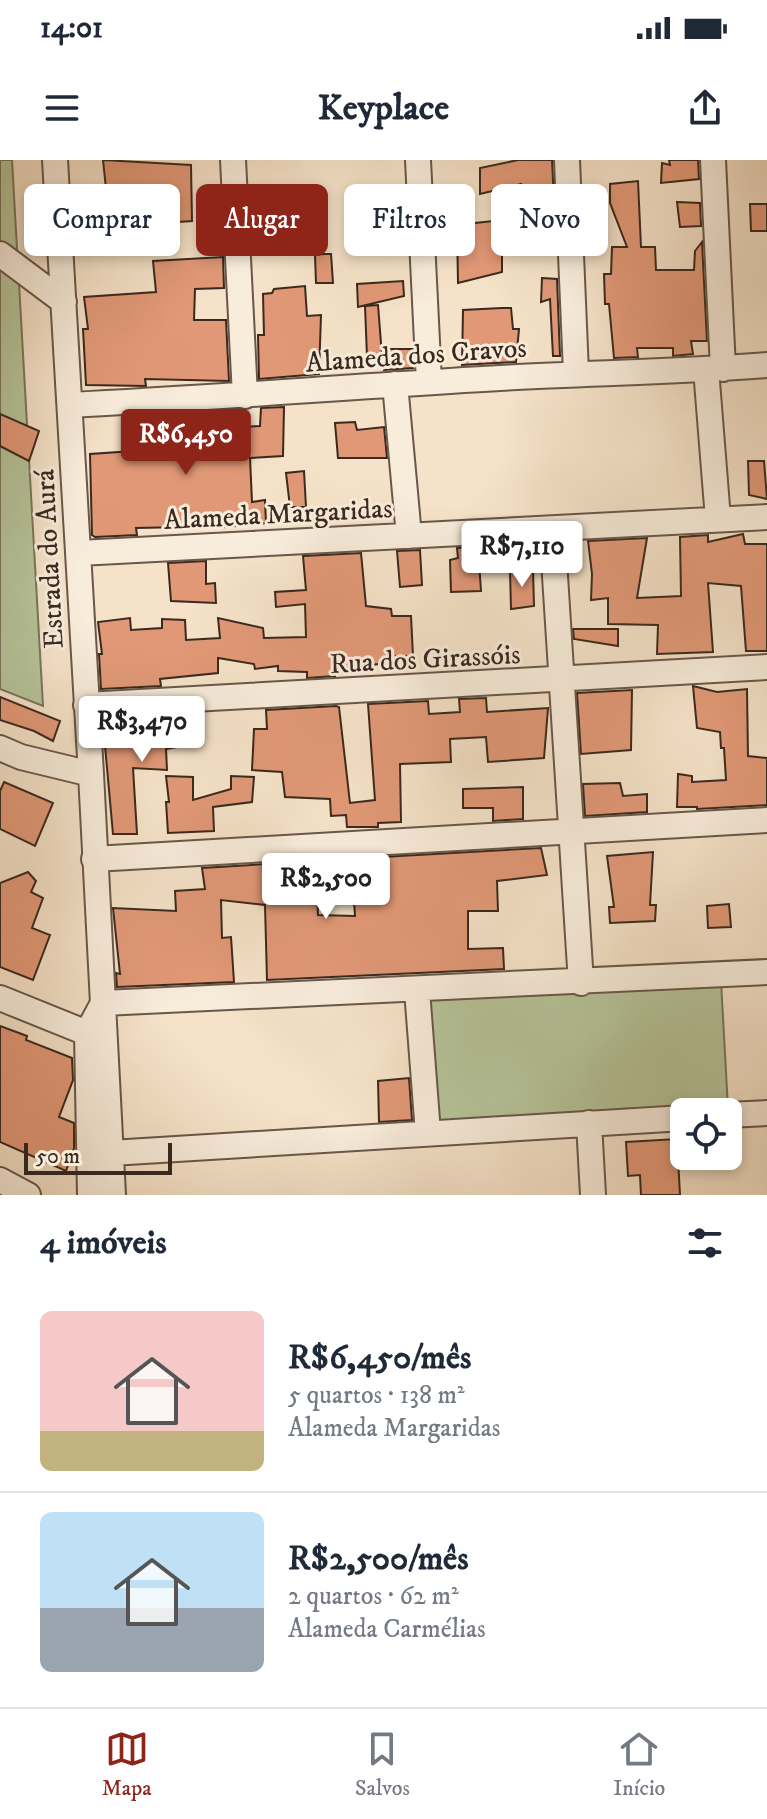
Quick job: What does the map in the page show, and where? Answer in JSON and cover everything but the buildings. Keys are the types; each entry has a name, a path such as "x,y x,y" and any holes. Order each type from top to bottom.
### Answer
{"street":[{"name":"Estrada do Aurá","path":"55,160 113,1195"},
{"path":"233,160 245,396"},
{"path":"418,160 429,382"},
{"path":"567,160 576,373"},
{"path":"713,160 718,519"},
{"path":"0,254 64,302"},
{"name":"Alameda dos Cravos","path":"70,405 576,373 767,365"},
{"path":"395,384 409,536"},
{"name":"Alameda Margaridas","path":"79,553 767,517"},
{"path":"552,529 581,983"},
{"name":"Rua dos Girassóis","path":"86,705 767,667"},
{"path":"0,748 21,757 91,774"},
{"path":"94,859 767,820"},
{"path":"90,1195 87,1033 103,1003 767,972"},
{"path":"417,990 428,1133"},
{"path":"0,998 87,1033"},
{"path":"742,1114 767,1113"},
{"path":"111,1153 670,1119"},
{"path":"589,1123 593,1195"},
{"path":"0,1180 28,1195"}],"green space":[{"path":"0,160 12,160 43,706 0,689"},
{"path":"721,981 727,1098 670,1098 670,1112 440,1129 424,995"}]}
